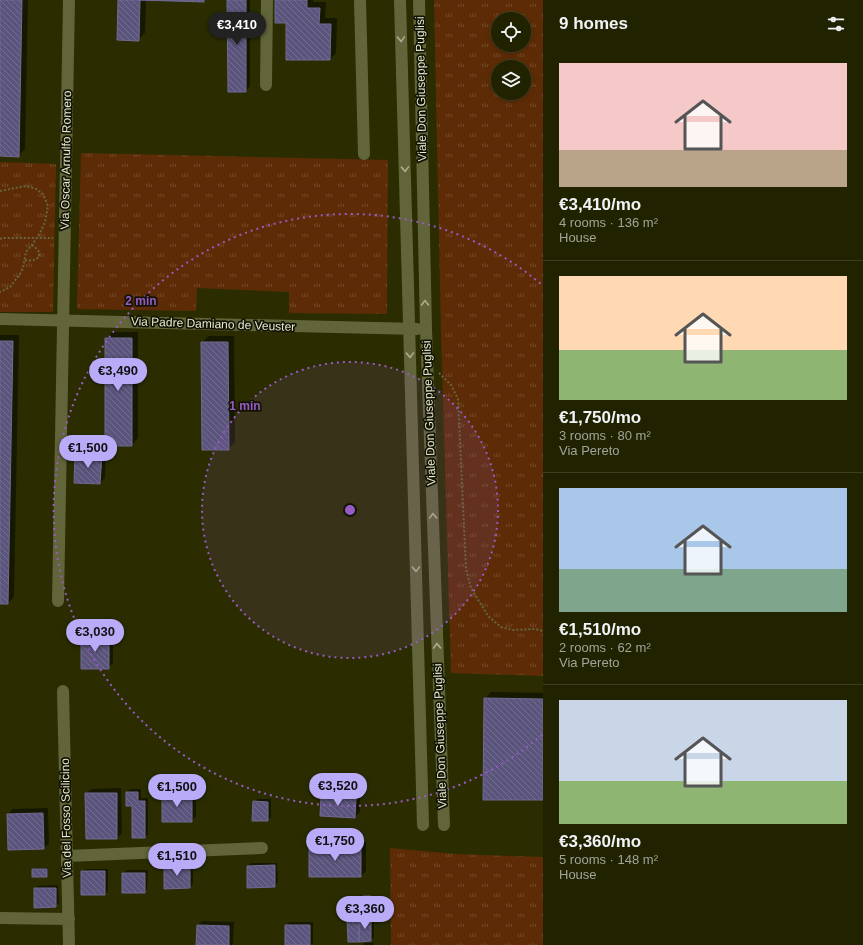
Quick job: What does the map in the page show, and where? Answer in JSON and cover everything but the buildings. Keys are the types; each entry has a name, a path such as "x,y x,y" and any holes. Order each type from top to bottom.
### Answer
{"street":[{"name":"Via Oscar Arnulfo Romero","path":"58,601 69,0"},
{"path":"266,85 268,0"},
{"path":"360,0 364,154"},
{"name":"Viale Don Giuseppe Puglisi","path":"400,0 423,825"},
{"name":"Viale Don Giuseppe Puglisi","path":"419,0 426,328 444,825"},
{"name":"Via Padre Damiano de Veuster","path":"0,319 409,329 426,328"},
{"name":"Via del Fosso Scilicino","path":"63,691 69,945"},
{"path":"420,702 439,701"},
{"path":"67,856 262,848"},
{"path":"0,918 69,919"}],"path":[{"path":"0,191 26,186 36,189 43,194 48,206 45,222 37,238 26,252 20,274 10,288 0,292"},
{"path":"0,239 64,238"},
{"path":"25,260 31,261 39,258 40,253 38,248 32,245"},
{"path":"427,360 451,385 458,399 466,569 471,588 488,616 502,627 512,630 534,629 543,631"}],"green space":[{"path":"434,0 543,0 543,676 451,673 441,333"},
{"path":"81,153 388,160 387,314 289,313 289,292 197,288 196,311 77,309"},
{"path":"0,162 56,164 53,312 0,312"},
{"path":"390,848 455,854 543,857 543,945 391,945"}]}
